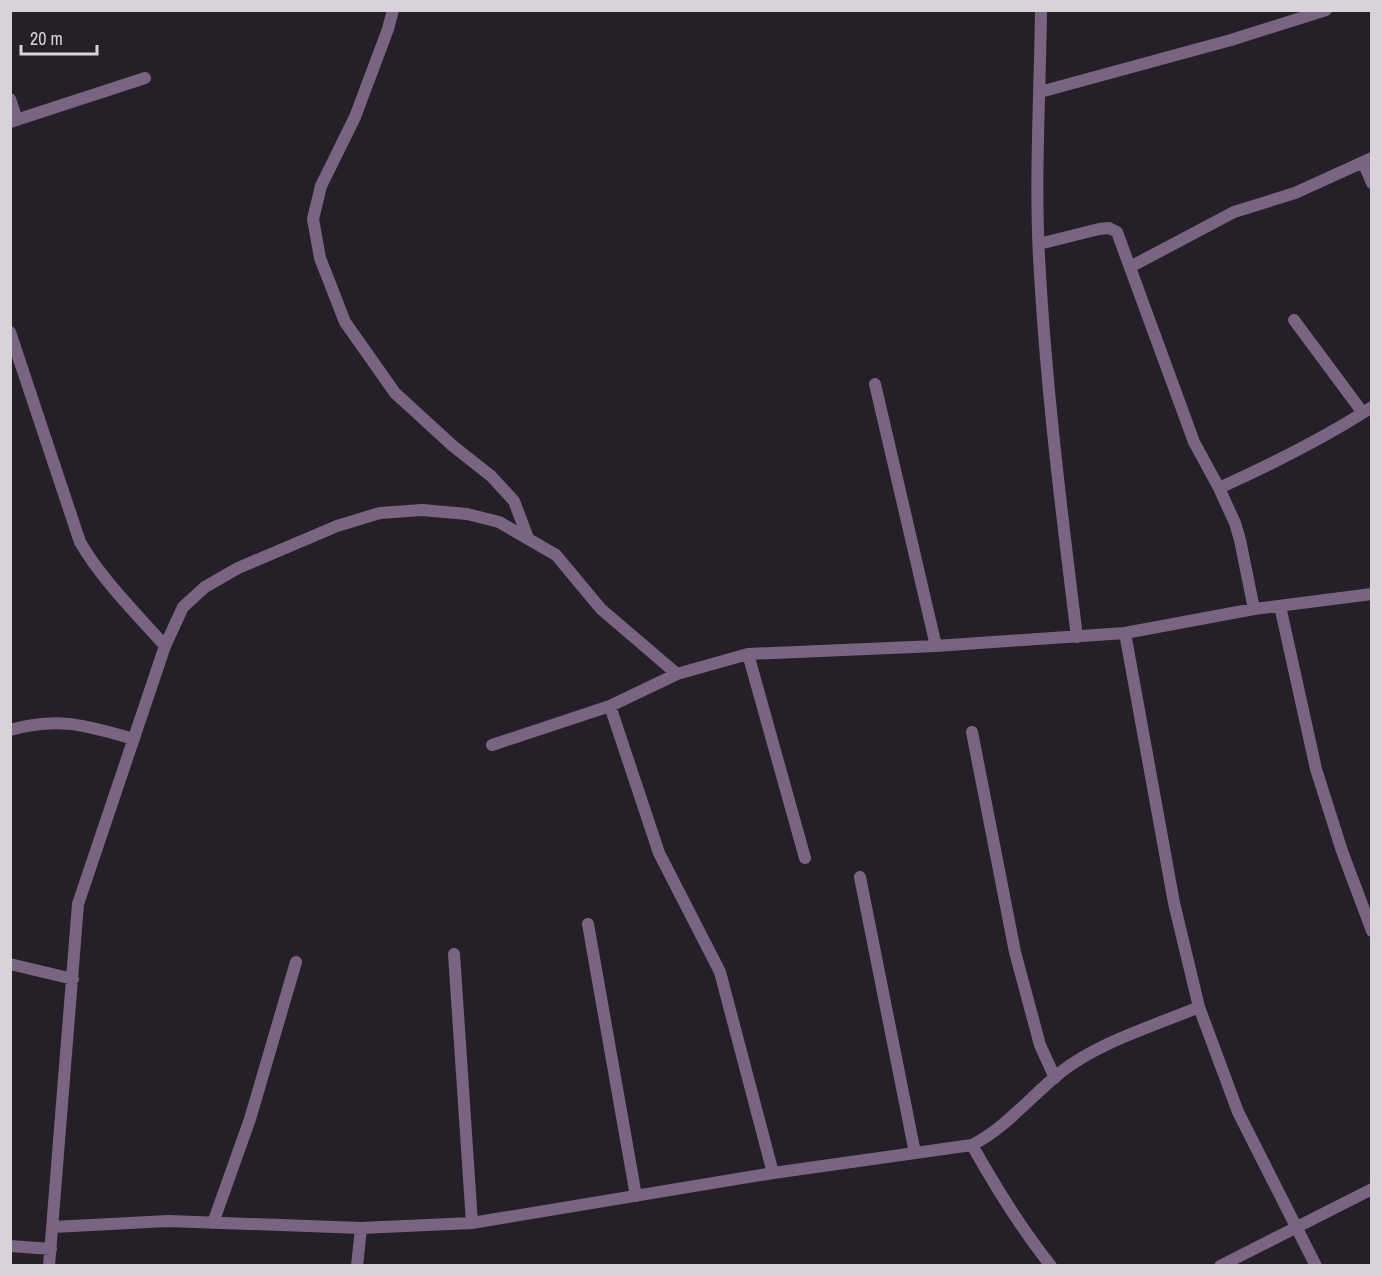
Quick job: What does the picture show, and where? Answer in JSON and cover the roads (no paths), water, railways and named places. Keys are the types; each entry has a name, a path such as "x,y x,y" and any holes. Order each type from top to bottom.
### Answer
{"street":[{"path":"393,10 355,117 321,186 313,219 320,258 345,322 395,393 453,446 491,476 514,501 528,538"},
{"path":"1041,10 1039,244 1059,492 1077,637"},
{"path":"1040,92 1231,40 1326,10"},
{"path":"10,99 14,121 145,78"},
{"path":"1130,267 1234,212 1295,193 1367,160 1371,183"},
{"path":"1039,244 1099,229 1109,228 1117,232 1194,442 1219,488 1240,540 1254,609"},
{"path":"1219,488 1282,459 1367,410 1294,320"},
{"path":"10,332 80,542 89,558 165,646"},
{"path":"875,384 936,646"},
{"path":"50,1266 78,904 165,646 183,608 204,587 238,568 337,526 380,513 422,510 467,514 499,522 556,555 602,609 677,674"},
{"path":"492,745 610,706 677,674 748,654 936,646 1125,633 1254,609 1371,594"},
{"path":"1280,606 1316,769 1371,931"},
{"path":"1125,633 1174,903 1199,1007 1238,1112 1316,1266"},
{"path":"748,654 805,858"},
{"path":"610,706 658,853 720,972 773,1173"},
{"path":"10,730 45,723 70,723 134,739"},
{"path":"972,732 1015,952 1037,1036 1055,1078"},
{"path":"860,877 915,1153"},
{"path":"588,924 636,1196"},
{"path":"454,954 472,1223"},
{"path":"213,1223 250,1119 296,962"},
{"path":"10,964 73,979"},
{"path":"54,1227 168,1221 361,1228 472,1223 773,1173 972,1145 991,1135 1077,1061 1099,1049 1199,1007"},
{"path":"972,1145 1003,1201 1051,1266"},
{"path":"1220,1266 1371,1189"},
{"path":"357,1266 361,1228"},
{"path":"10,1246 51,1249"}]}
